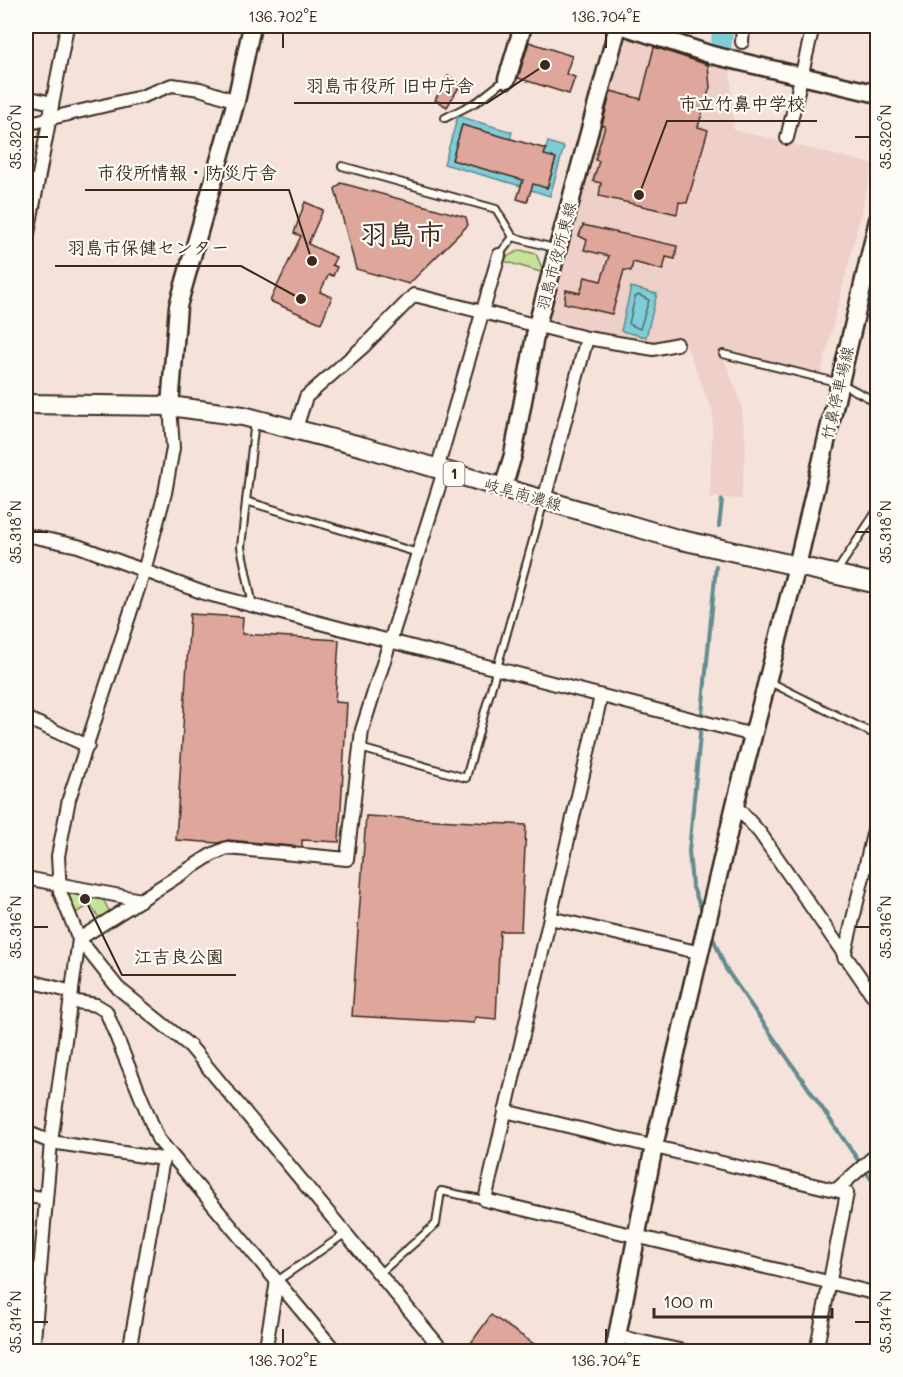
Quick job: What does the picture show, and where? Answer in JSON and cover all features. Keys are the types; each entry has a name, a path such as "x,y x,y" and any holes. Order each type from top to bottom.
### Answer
{"main road":[{"name":"岐阜南濃線","path":"26,404 170,406 256,419 297,428 677,539 878,584"}],"street":[{"path":"26,244 67,26"},
{"path":"252,26 236,101 178,306 170,406 173,448 165,493 144,571 69,799 58,856 58,882 79,939 118,988 190,1046 444,1352"},
{"path":"507,79 523,26"},
{"name":"羽島市役所東線","path":"503,488 513,455 537,326 618,26"},
{"path":"623,26 658,31 712,55 733,58 878,94"},
{"path":"742,42 743,26"},
{"path":"787,138 813,26"},
{"path":"26,124 141,97 172,84 200,89 236,101"},
{"path":"26,96 52,103"},
{"name":"竹鼻停車場線","path":"615,1344 654,1146 735,805 797,566 840,383 871,281 878,220"},
{"path":"33,1352 44,1198 79,939 211,855 227,848 348,859 362,730 418,553 499,255"},
{"path":"297,428 306,397 364,346 414,295 587,338 654,349 677,344"},
{"path":"544,500 587,338"},
{"path":"26,535 78,546 204,593 753,735"},
{"path":"601,696 485,1200 878,1294"},
{"path":"26,718 87,746"},
{"path":"735,805 760,833 844,957 876,999"},
{"path":"844,957 878,813"},
{"path":"26,878 58,882 141,900"},
{"path":"550,918 701,952"},
{"path":"26,980 96,1005 106,1011 166,1156 277,1281 336,1352"},
{"path":"506,1111 848,1193 816,1352"},
{"path":"26,1132 51,1142 166,1156"},
{"path":"836,1190 848,1177 878,1153"},
{"path":"129,1352 166,1156"},
{"path":"26,1196 44,1198"},
{"path":"265,1352 277,1281"},
{"path":"615,1344 688,1352"}],"lane":[{"path":"445,118 478,101 507,79"},
{"path":"342,166 496,209 513,237 557,250"},
{"path":"499,255 513,237"},
{"path":"723,354 840,383 871,399 878,390"},
{"path":"254,606 241,547 256,419"},
{"path":"360,748 466,778 544,500"},
{"path":"246,501 418,553"},
{"path":"835,573 878,509"},
{"path":"767,681 878,736"},
{"path":"380,1273 436,1224 441,1191 485,1200"},
{"path":"277,1281 346,1233"}],"shaded area":[{"path":"625,35 730,66 734,130 873,164 821,374 720,349 741,403 746,445 741,499 710,497 713,412 684,340 654,346 616,340 551,324 548,319"}],"green space":[{"path":"520,250 536,254 544,273 504,261 508,256"},
{"path":"61,884 99,892 112,916 101,922 91,905 71,915"}],"water":[{"path":"458,116 512,132 510,139 462,125 452,160 523,180 521,186 444,164"},
{"path":"548,142 564,147 550,196 531,190 533,184 548,187 556,159 544,155"},
{"path":"631,287 657,294 646,337 621,331"}],"building":[{"path":"529,42 572,56 566,74 575,77 569,94 518,78"},
{"path":"654,47 708,65 710,87 698,127 708,130 687,203 679,202 677,214 599,196 601,183 593,181 599,161 595,160 605,126 602,125 611,91 641,99"},
{"path":"448,76 461,84 447,107 435,100"},
{"path":"462,125 546,149 544,155 556,158 547,188 533,184 527,202 517,199 523,180 452,160"},
{"path":"341,183 466,217 468,225 409,284 356,269 335,189"},
{"path":"305,202 323,210 308,244 336,257 332,265 337,267 333,276 329,274 320,292 332,297 321,323 270,301 301,236 294,233"},
{"path":"583,225 677,246 675,259 666,257 663,270 633,262 631,271 624,270 612,314 564,303 566,290 580,293 585,277 601,281 609,256 584,250 587,240 579,236"},
{"path":"190,614 243,617 242,634 339,640 335,702 347,703 339,842 302,840 302,847 228,840 218,843 176,840"},
{"path":"366,816 526,825 521,931 500,931 496,1019 475,1017 474,1023 352,1016"},
{"path":"491,1315 546,1352 483,1352 471,1343"}],"waterway":[{"path":"720,57 723,26"},
{"path":"719,526 722,500"},
{"path":"703,913 692,885 689,851 716,566"},
{"path":"710,931 726,969 878,1189"}],"place":[{"name":"羽島市役所 旧中庁舎","path":"545,65"},
{"name":"市立竹鼻中学校","path":"639,195"},
{"name":"市役所情報・防災庁舎","path":"312,261"},
{"name":"羽島市保健センター","path":"301,299"},
{"name":"江吉良公園","path":"85,899"}],"district":[{"name":"羽島市","path":"402,234"}]}
